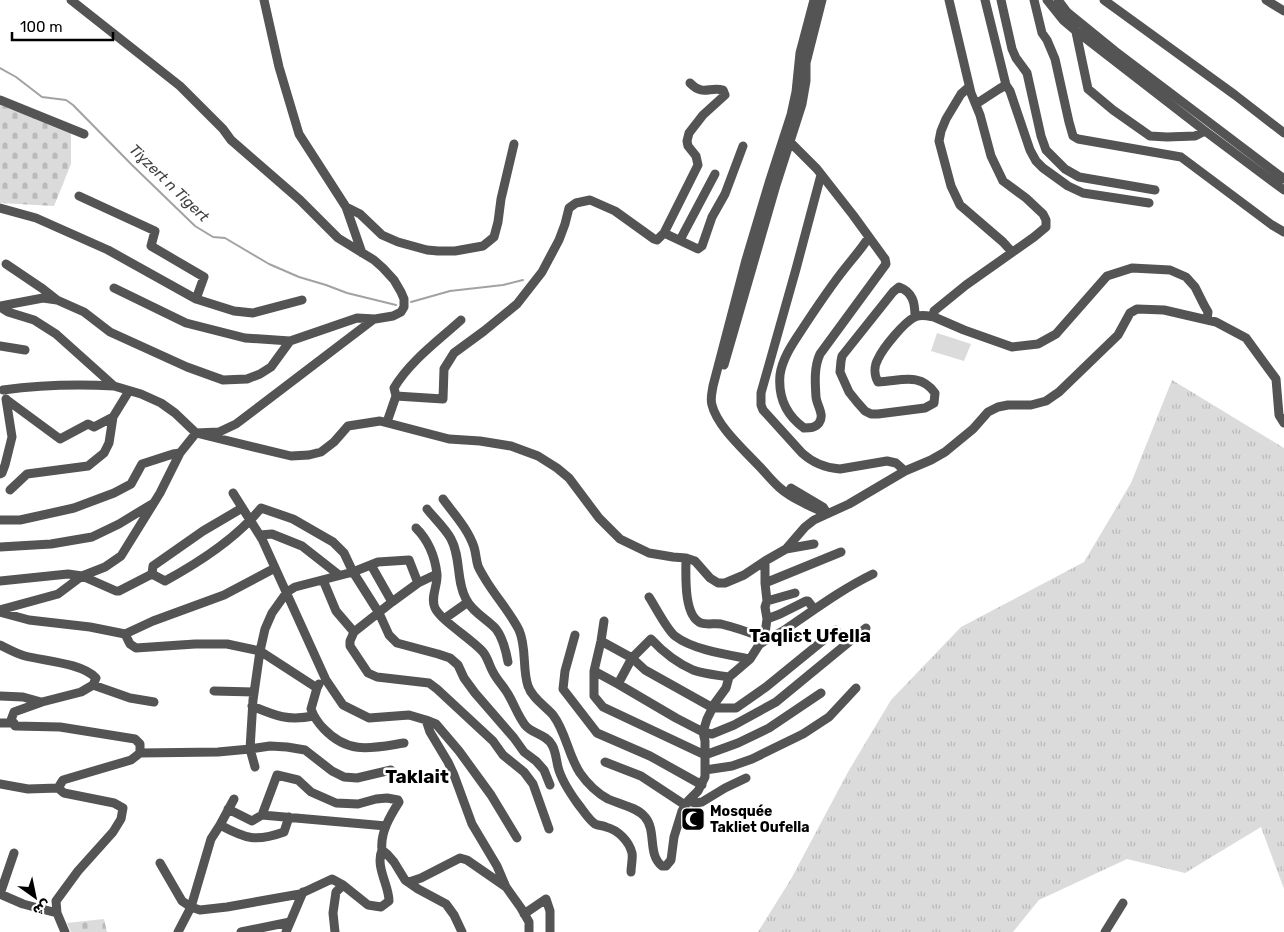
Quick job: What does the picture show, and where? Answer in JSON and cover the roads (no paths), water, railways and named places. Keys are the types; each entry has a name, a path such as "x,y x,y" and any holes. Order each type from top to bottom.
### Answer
{"street":[{"path":"71,0 180,86 223,129 231,140 300,200 338,238 374,260 383,268 394,280 401,292 404,299 404,307 394,316 357,318 290,342 245,338 186,323 114,288"},
{"path":"264,0 279,67 299,134 346,207 362,253"},
{"path":"787,139 796,92 800,53 814,0"},
{"path":"822,0 806,62 806,81 802,104 769,183 712,386 711,399 712,406 724,427 781,489 816,510 827,513"},
{"path":"934,317 934,311 966,285 1046,227 1046,220 1043,214 1003,180 991,156 980,115 969,87 949,0"},
{"path":"985,0 1006,86 1010,91 1030,150 1036,161 1068,186 1083,194 1149,203"},
{"path":"1001,0 1012,49 1027,73 1041,136 1046,150 1064,169 1078,177 1155,190"},
{"path":"1034,0 1042,33 1055,59 1069,122 1074,136 1078,139 1181,157 1284,232"},
{"path":"1047,0 1056,12 1076,31 1284,190"},
{"path":"1058,0 1067,12 1115,51 1284,179"},
{"path":"1104,0 1284,133"},
{"path":"1266,0 1284,11"},
{"path":"1076,31 1088,89 1112,110 1150,136 1195,136 1205,131"},
{"path":"396,396 443,399 444,369 454,353 484,332 517,304 542,272 559,240 569,208 576,203 590,200 615,211 656,240 664,233 698,164 696,156 688,146 689,133 703,115 725,95 723,90 706,92 699,90 690,83"},
{"path":"976,104 1006,86"},
{"path":"969,87 961,94 946,119 939,141 951,186 960,205 1012,252"},
{"path":"0,100 84,134"},
{"path":"787,139 821,175 853,215 869,237 885,259 886,264 820,354 816,363 816,399 822,414 820,422 814,428 804,428 786,410 781,394 780,375 787,354 839,276 869,237"},
{"path":"346,207 360,214 382,235 398,242 438,251 455,251 483,246 494,237 514,144"},
{"path":"664,233 698,249 702,246 712,217 726,194 743,146"},
{"path":"680,240 715,174"},
{"path":"821,175 761,393 761,405 802,453 819,465 840,469 887,461 896,463 905,470"},
{"path":"79,196 155,231 151,246 204,277 196,300"},
{"path":"0,208 36,218 108,250 196,300 234,311 253,313 302,300"},
{"path":"6,264 57,300 84,312 110,332 187,367 223,380 247,378 260,374 272,367 290,342"},
{"path":"915,317 912,297 906,290 898,287 842,356 840,372 845,384 857,402 865,411 871,414 925,408 934,403 936,393 930,385 916,379 878,382 874,376 877,360 900,330 915,317 923,315 934,317 1012,347 1038,344 1056,334 1107,276 1132,268 1170,270 1186,277 1208,312 1207,320"},
{"path":"0,307 43,298 57,300"},
{"path":"0,307 8,312 34,320 56,334 114,386"},
{"path":"786,549 804,527 814,520 849,504 905,470 946,452 988,412 1008,405 1031,405 1046,401 1059,392 1118,334 1130,313 1137,309 1164,310 1216,322 1246,338 1276,379 1279,415 1284,423"},
{"path":"0,611 58,594 82,576 105,567 121,556 154,503 180,453 196,433 219,432 236,424 375,318"},
{"path":"387,422 396,396 394,388 401,376 461,320"},
{"path":"0,346 25,350"},
{"path":"0,474 5,465 12,437 7,400 1,389 77,384 114,386 142,394 161,403 175,413 196,433 291,456 321,452 334,442 348,426 380,420 449,439 511,446 538,456 558,468 569,478 600,518 620,539 649,553 695,561 710,578 718,582 725,583 744,575 786,549 814,544"},
{"path":"10,490 27,474 88,466 104,454 114,417 129,391"},
{"path":"7,400 60,439 88,424 94,427 114,417"},
{"path":"1,520 20,520 82,505 114,493 131,484 142,464 180,453"},
{"path":"233,493 260,535 325,677 343,705 369,718 409,715 436,724 459,751 517,838"},
{"path":"443,499 466,530 474,547 478,565 518,629 523,643 528,687 560,727 568,750 580,772 592,788 608,799 626,805 644,816 650,827 654,853 662,866 666,866 671,860 679,818 687,803 702,785 706,770 703,732 707,719 726,688 729,677 750,659 760,640 767,619 765,607 767,601 765,561"},
{"path":"0,547 51,544 92,537 119,524 154,503"},
{"path":"0,581 68,574 82,576 120,591 152,574 154,566 203,531 242,508"},
{"path":"152,574 165,581 186,569 251,521 261,508 293,519 333,542 344,553 353,572 379,613 389,635 397,644 450,658 458,665 464,678 475,693 524,752 536,760 544,770 550,785"},
{"path":"426,509 451,539 455,549 462,589 468,602 497,630 508,662"},
{"path":"416,528 429,545 437,574 433,600 436,609 444,619 484,652 493,673 508,694 524,724 551,742 556,753 558,768 576,801 588,816 598,826 617,832 625,840 632,853 631,872"},
{"path":"451,539 466,530"},
{"path":"260,535 272,534 302,546 339,575"},
{"path":"765,583 841,552"},
{"path":"686,558 686,596 696,619 702,623 720,624 760,640 779,634 850,585 873,574"},
{"path":"255,767 250,749 252,706 260,651 265,629 272,613 287,592 295,587 353,572 378,562 409,560 418,584"},
{"path":"371,565 392,602"},
{"path":"0,611 29,620 90,627 126,634 224,595 275,568"},
{"path":"437,574 418,584 392,602 354,632 350,640 350,646 368,673 377,677 430,683 493,741 503,755 524,772 533,784 549,829"},
{"path":"323,580 336,611 354,632"},
{"path":"767,601 796,593"},
{"path":"649,597 674,636 688,644 750,659"},
{"path":"767,619 806,601 814,609"},
{"path":"444,619 468,602"},
{"path":"604,621 594,671 594,696 603,707 705,755 738,743 769,728 821,692"},
{"path":"594,671 650,704 703,732 712,734 734,725 776,702 866,628"},
{"path":"601,641 632,658 645,670 713,708 736,708 766,687 836,630"},
{"path":"126,634 130,644 136,648 227,644 260,651 317,688"},
{"path":"575,635 565,671 563,689 597,733 650,756 702,785"},
{"path":"618,684 632,658 650,639 676,661 694,670 729,677"},
{"path":"0,645 22,655 66,664 92,674 96,678 93,685 81,692 42,702 14,712 11,720 14,724"},
{"path":"325,677 317,688 311,709 318,723 331,736 347,746 360,748 404,743"},
{"path":"93,685 130,698 154,702"},
{"path":"706,770 732,766 752,759 803,734 829,716 856,688"},
{"path":"214,690 254,692"},
{"path":"0,696 23,697 42,702"},
{"path":"252,706 276,716 298,719 314,716"},
{"path":"426,720 430,732 454,775 472,824 497,866 506,887 524,914 528,922 529,932"},
{"path":"0,723 14,724 16,726 60,727 134,739 140,744 140,753"},
{"path":"58,788 63,780 131,760 140,753 250,749 270,746 287,747 304,750 332,771 344,777 357,778 391,770"},
{"path":"605,762 641,776 687,803 702,802 746,778"},
{"path":"160,863 182,901 200,910 227,907 303,892 332,879 343,885 368,905 381,907 389,902 389,892 380,865 381,842 386,826 399,802 398,800 387,798 358,804 336,803 311,792 298,780 277,775 262,815"},
{"path":"0,784 28,789 58,788 64,793 114,803 122,808 121,819 113,832 78,871 56,901 57,913 65,932"},
{"path":"178,932 191,907 211,839 234,799"},
{"path":"228,809 252,821 262,815 386,826"},
{"path":"220,825 251,839 275,836 284,832 289,817"},
{"path":"382,850 387,854 405,880 446,904 454,914 459,929"},
{"path":"14,853 0,894 23,904 57,913"},
{"path":"409,882 422,878 460,858 467,860 506,887"},
{"path":"337,930 333,913 336,892 343,885"},
{"path":"286,932 303,892"},
{"path":"524,914 546,899 550,911 550,932"},
{"path":"1105,932 1123,903"},
{"path":"241,932 290,922"}],"waterway":[{"name":"Tiɣzert n Tigert","path":"0,68 16,77 42,97 66,100 73,105 195,226 213,237 225,238 269,264 299,277 347,293 396,305"},
{"name":"Tiɣzert n Tigert","path":"411,302 450,291 503,285 523,280"}],"place":[{"name":"Mosquée Takliet Oufella","path":"693,819"}],"district":[{"name":"Taqliɛt Ufella","path":"810,635"},
{"name":"Taklait","path":"417,776"}]}
